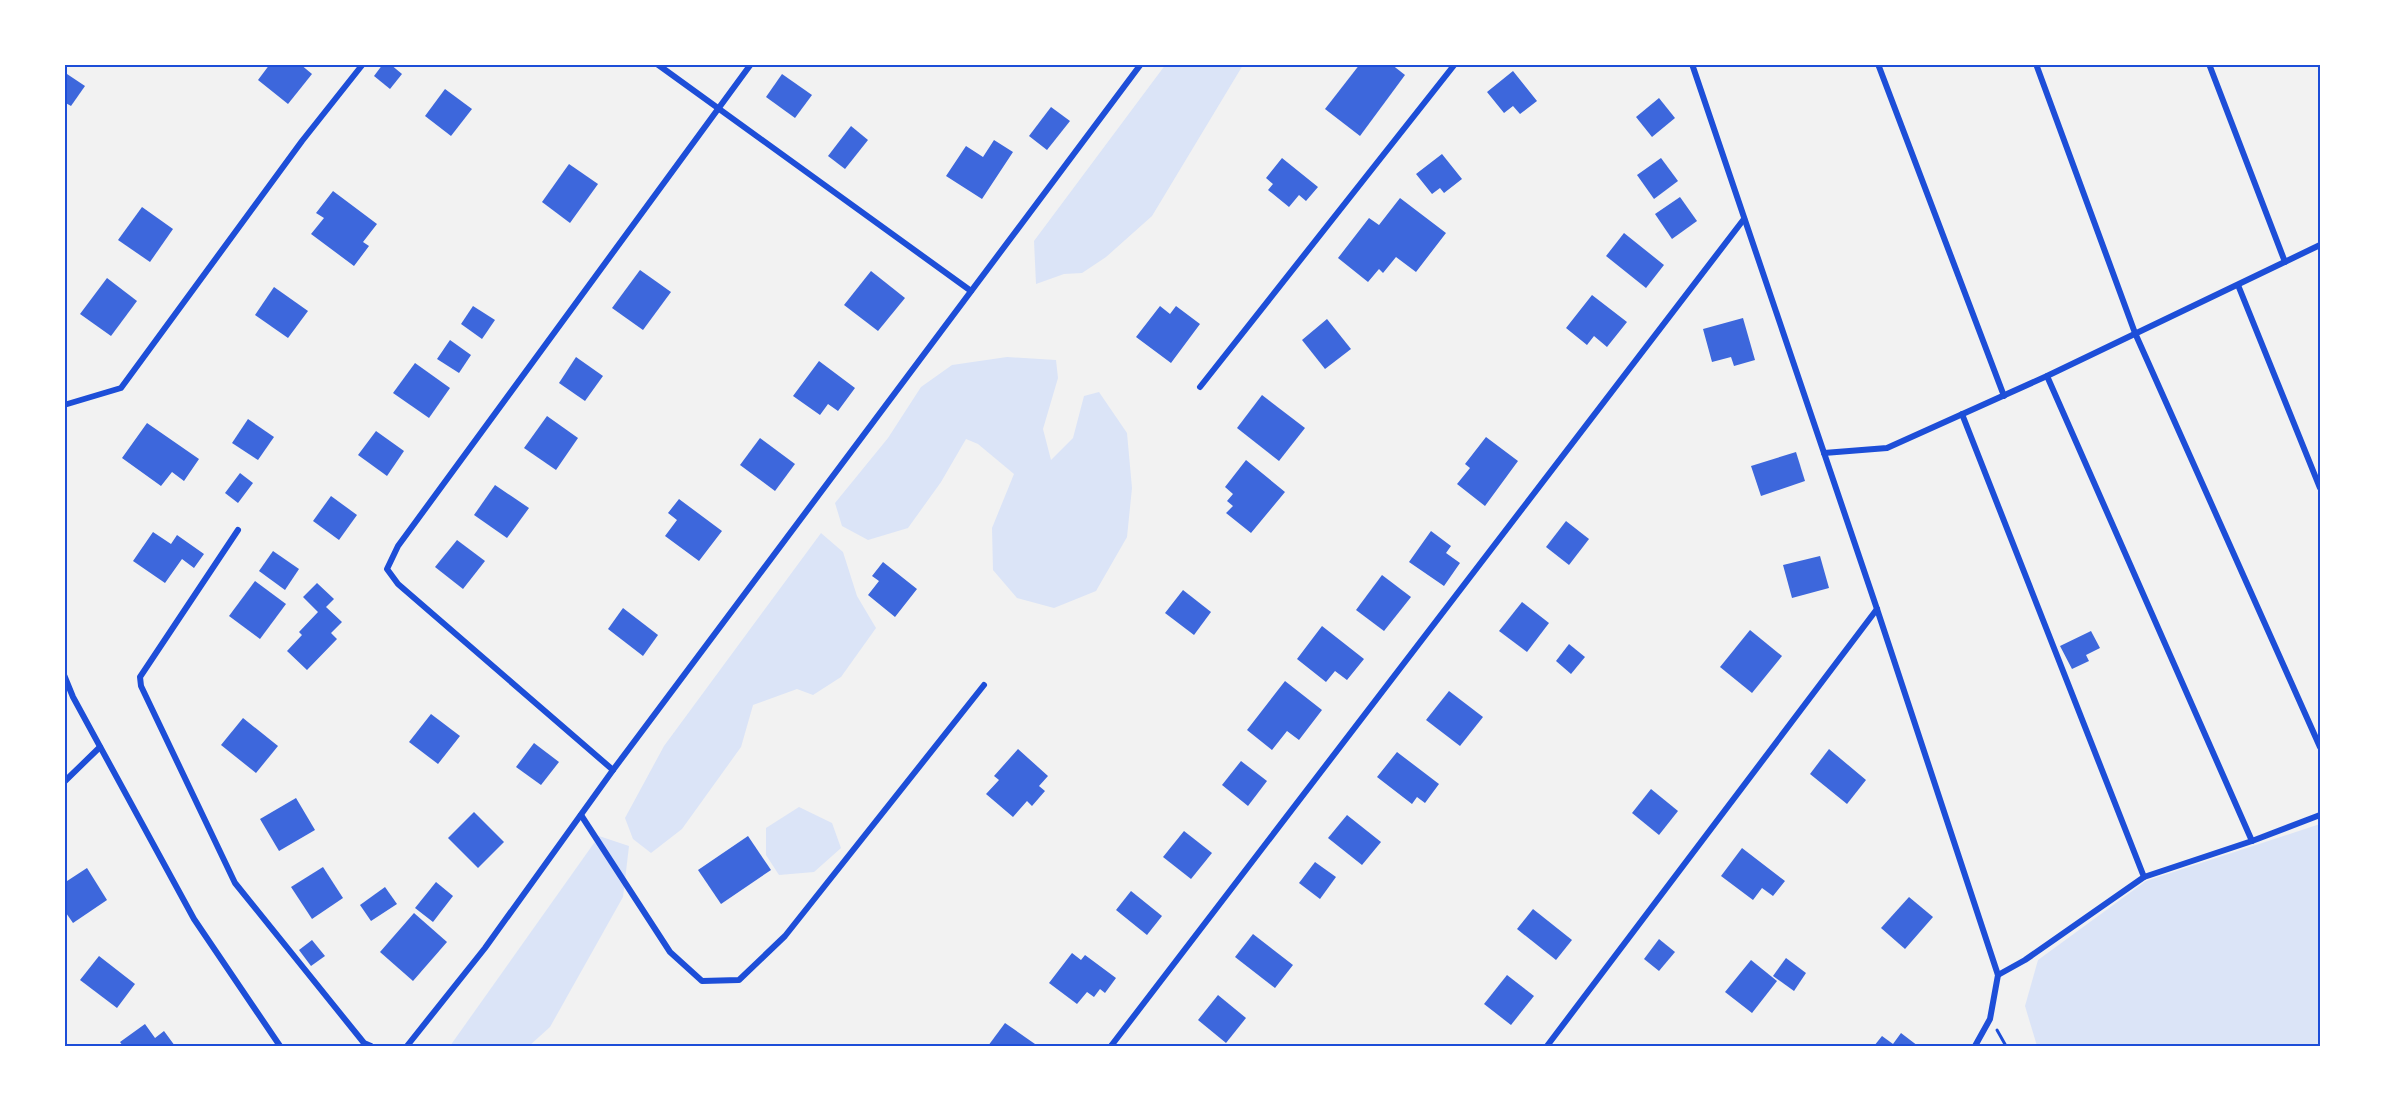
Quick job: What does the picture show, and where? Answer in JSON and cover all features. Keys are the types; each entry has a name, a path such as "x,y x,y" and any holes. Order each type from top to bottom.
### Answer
{"street":[{"path":"64,405 121,388 302,141 363,64"},
{"path":"657,64 971,291"},
{"path":"613,770 398,584 387,569 405,536 751,64"},
{"path":"407,1047 485,948 613,770 1141,64"},
{"path":"1200,387 1455,64"},
{"path":"1692,64 1877,609 1998,975 1990,1019 1975,1047"},
{"path":"1878,64 2004,396"},
{"path":"2036,64 2135,333 2320,747"},
{"path":"2209,64 2285,262"},
{"path":"1111,1047 1744,219"},
{"path":"1824,453 1887,448 2048,376 2320,245"},
{"path":"2238,285 2320,488"},
{"path":"2048,376 2252,841"},
{"path":"1962,414 2144,877"},
{"path":"238,530 140,677 141,686 235,883 364,1043 371,1047"},
{"path":"1547,1047 1877,609"},
{"path":"64,675 73,697 194,919 280,1047"},
{"path":"581,816 669,952 702,981 739,980 785,936 984,685"},
{"path":"64,782 100,747"},
{"path":"1998,975 2025,960 2144,877 2252,841 2320,815"}],"path":[{"path":"1990,1019 2006,1047"}],"shaded area":[{"path":"1166,64 1243,65 1152,216 1106,257 1082,273 1064,274 1036,284 1034,241"},
{"path":"1007,357 1056,360 1058,378 1043,429 1051,460 1073,438 1084,396 1099,392 1127,433 1132,488 1127,537 1096,591 1054,608 1017,598 993,570 992,528 1014,474 978,444 966,439 941,482 908,528 868,540 842,526 835,503 888,438 921,387 952,365"},
{"path":"821,533 843,552 857,596 876,628 841,677 813,695 797,689 753,705 741,747 682,829 651,853 633,839 625,818 664,746"},
{"path":"799,807 832,823 841,848 814,872 779,875 766,855 766,828"},
{"path":"2320,824 2320,1046 2037,1046 2025,1006 2038,960 2146,881"},
{"path":"599,836 629,846 623,897 550,1027 529,1046 450,1046"}],"building":[{"path":"270,64 300,64 312,74 288,104 258,80"},
{"path":"383,64 390,64 402,74 390,89 374,76"},
{"path":"1360,64 1391,64 1405,75 1360,136 1325,109"},
{"path":"1513,71 1537,101 1520,114 1513,106 1504,113 1487,92"},
{"path":"64,72 85,86 71,106 64,102"},
{"path":"782,74 812,95 795,118 766,97"},
{"path":"445,89 472,109 451,136 425,116"},
{"path":"1659,98 1675,118 1652,137 1636,117"},
{"path":"1051,107 1070,121 1047,150 1029,136"},
{"path":"851,126 868,140 845,169 828,156"},
{"path":"994,140 1013,152 982,199 946,176 966,146 983,157"},
{"path":"1442,154 1462,179 1444,193 1440,188 1432,194 1416,174"},
{"path":"1282,158 1318,187 1306,201 1299,195 1289,207 1268,190 1273,184 1266,178"},
{"path":"1661,158 1678,181 1654,199 1637,175"},
{"path":"569,164 598,184 570,223 542,202"},
{"path":"333,191 377,224 363,242 369,246 354,266 311,234 324,218 316,213"},
{"path":"1680,197 1697,221 1672,239 1655,214"},
{"path":"1400,198 1446,233 1416,272 1396,257 1383,273 1379,269 1368,282 1338,258 1369,218 1379,225"},
{"path":"142,207 173,229 150,262 118,240"},
{"path":"1624,233 1664,265 1646,288 1606,256"},
{"path":"640,270 671,292 643,330 612,308"},
{"path":"871,271 905,298 878,331 844,305"},
{"path":"107,278 137,301 111,336 80,314"},
{"path":"274,287 308,311 288,338 255,315"},
{"path":"1592,295 1627,322 1607,347 1594,336 1587,345 1566,328"},
{"path":"473,306 495,320 482,339 461,324"},
{"path":"1160,306 1170,314 1176,306 1200,324 1171,363 1136,337"},
{"path":"1743,318 1755,360 1734,366 1731,357 1712,362 1703,329"},
{"path":"1327,319 1351,349 1325,369 1302,340"},
{"path":"450,340 471,355 459,373 437,359"},
{"path":"576,357 603,376 585,401 559,383"},
{"path":"819,361 855,388 838,411 828,404 820,415 793,396"},
{"path":"415,363 450,388 429,418 393,393"},
{"path":"1262,395 1305,428 1279,461 1237,428"},
{"path":"547,416 578,438 556,470 524,448"},
{"path":"248,419 274,437 258,460 232,443"},
{"path":"147,423 199,459 184,481 172,472 161,486 122,458"},
{"path":"376,431 404,451 387,476 358,455"},
{"path":"1486,437 1518,461 1485,506 1457,484 1470,468 1465,464"},
{"path":"760,438 795,464 775,491 740,465"},
{"path":"1796,452 1805,481 1761,496 1751,466"},
{"path":"1246,460 1285,492 1251,533 1226,513 1233,506 1227,501 1233,494 1225,487"},
{"path":"240,473 253,483 238,503 225,493"},
{"path":"495,485 529,508 507,538 474,515"},
{"path":"331,496 357,515 339,540 313,521"},
{"path":"679,499 722,531 699,561 665,536 677,520 668,513"},
{"path":"1566,521 1589,539 1569,565 1546,547"},
{"path":"1431,531 1451,546 1446,553 1460,563 1444,586 1409,562"},
{"path":"153,532 171,544 177,535 204,554 194,568 182,559 165,583 133,561"},
{"path":"457,540 485,561 463,589 435,567"},
{"path":"273,551 299,569 285,590 259,571"},
{"path":"1820,556 1829,588 1792,598 1783,565"},
{"path":"883,562 917,589 895,617 868,595 879,581 872,576"},
{"path":"1382,575 1411,597 1384,631 1356,610"},
{"path":"255,581 286,604 260,639 229,616"},
{"path":"317,583 334,599 326,607 342,622 331,633 337,639 307,670 287,651 302,635 299,632 318,612 303,597"},
{"path":"1183,590 1211,612 1194,635 1165,613"},
{"path":"1522,602 1549,623 1527,652 1499,631"},
{"path":"623,608 658,635 643,656 608,629"},
{"path":"1322,626 1364,659 1347,680 1335,671 1326,682 1297,659"},
{"path":"1750,630 1782,656 1752,693 1720,667"},
{"path":"2091,631 2100,648 2086,655 2089,661 2072,669 2060,646"},
{"path":"1569,644 1585,657 1571,674 1556,661"},
{"path":"1285,681 1322,710 1299,740 1287,731 1272,750 1247,730"},
{"path":"1449,691 1483,717 1460,746 1426,720"},
{"path":"431,714 460,736 438,764 409,742"},
{"path":"243,718 278,746 256,773 221,745"},
{"path":"534,743 559,762 541,785 516,767"},
{"path":"1018,749 1048,776 1039,786 1045,791 1032,806 1027,801 1013,817 986,794 999,780 994,776"},
{"path":"1829,749 1866,780 1847,804 1810,774"},
{"path":"1397,752 1439,784 1425,803 1417,797 1412,804 1377,777"},
{"path":"1241,761 1267,781 1248,806 1222,785"},
{"path":"1651,789 1678,811 1659,835 1632,813"},
{"path":"296,798 315,830 279,851 260,819"},
{"path":"474,812 504,842 478,868 448,838"},
{"path":"1347,815 1381,842 1362,865 1328,838"},
{"path":"1184,831 1212,853 1191,879 1163,857"},
{"path":"748,836 771,870 721,904 698,870"},
{"path":"1742,848 1785,881 1773,896 1762,888 1753,900 1721,876"},
{"path":"1315,862 1336,877 1320,899 1299,883"},
{"path":"323,867 343,898 312,919 291,887"},
{"path":"87,868 107,900 73,923 64,910 64,883"},
{"path":"436,882 453,896 433,922 415,908"},
{"path":"385,887 397,904 371,921 360,905"},
{"path":"1131,891 1162,916 1147,935 1116,910"},
{"path":"1909,897 1933,917 1905,949 1881,928"},
{"path":"1533,909 1572,940 1556,960 1517,929"},
{"path":"414,913 447,942 413,981 380,952"},
{"path":"1253,934 1293,965 1275,988 1235,957"},
{"path":"1659,939 1675,952 1659,971 1644,959"},
{"path":"312,940 325,956 311,966 299,950"},
{"path":"1072,953 1081,960 1085,955 1116,978 1105,993 1100,989 1094,997 1087,992 1077,1004 1049,983"},
{"path":"99,956 135,984 117,1008 80,980"},
{"path":"1786,958 1806,973 1794,991 1773,976"},
{"path":"1751,960 1777,981 1752,1013 1725,992"},
{"path":"1507,975 1534,996 1511,1025 1484,1004"},
{"path":"1218,995 1246,1018 1226,1043 1198,1020"},
{"path":"1005,1023 1035,1044 1033,1046 988,1046"},
{"path":"145,1024 155,1038 164,1031 175,1046 123,1046 120,1042"},
{"path":"1901,1033 1918,1046 1874,1046 1882,1036 1893,1044"}]}
